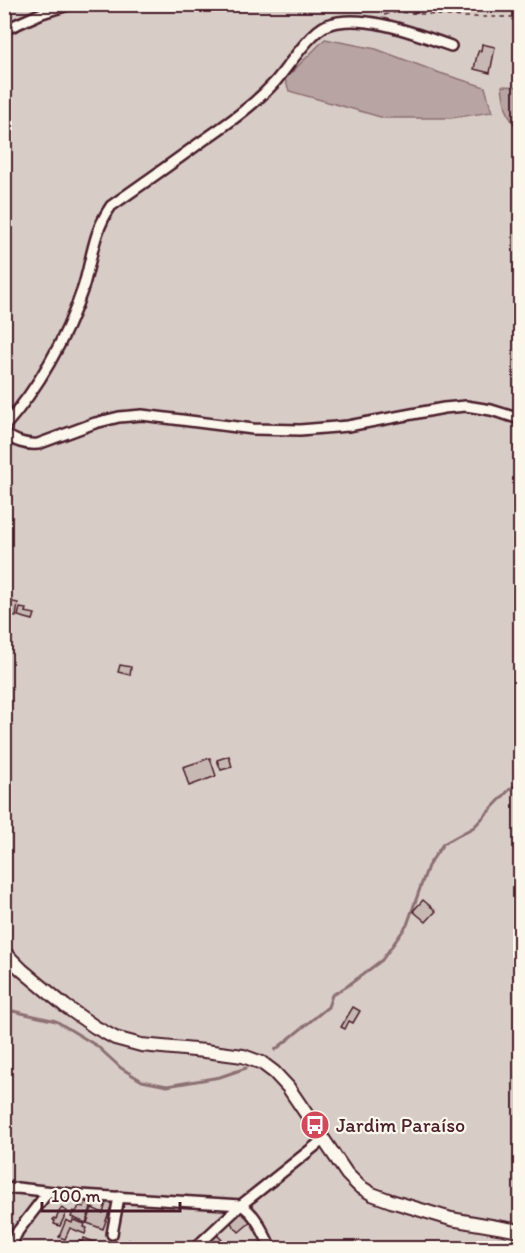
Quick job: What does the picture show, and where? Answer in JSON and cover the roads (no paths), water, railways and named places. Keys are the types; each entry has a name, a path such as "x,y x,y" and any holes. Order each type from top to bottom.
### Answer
{"main road":[{"path":"4,952 57,999 95,1027 115,1038 141,1045 243,1056 262,1063 288,1087 347,1174 359,1186 372,1194 452,1219 520,1231"}],"street":[{"path":"4,30 42,13 71,4"},
{"path":"4,427 33,390 66,332 83,286 97,233 111,206 241,114 274,83 310,39 325,26 356,21 371,23 410,32 451,46"},
{"path":"4,434 20,443 38,444 95,423 142,415 253,429 300,430 348,426 466,406 491,410 520,419"},
{"path":"195,1248 241,1205 324,1139"},
{"path":"4,1189 17,1188 241,1205 255,1219 271,1248"},
{"path":"15,1248 13,1244 18,1231 48,1192"},
{"path":"112,1234 119,1197"}],"waterway":[{"path":"275,1050 328,1007 332,995 382,960 407,925 428,866 443,844 474,827 509,790 520,782"},
{"path":"4,1009 56,1021 97,1046 121,1068 142,1081 167,1086 220,1077 246,1068"}],"place":[{"name":"Jardim Paraíso","path":"315,1125"}]}
